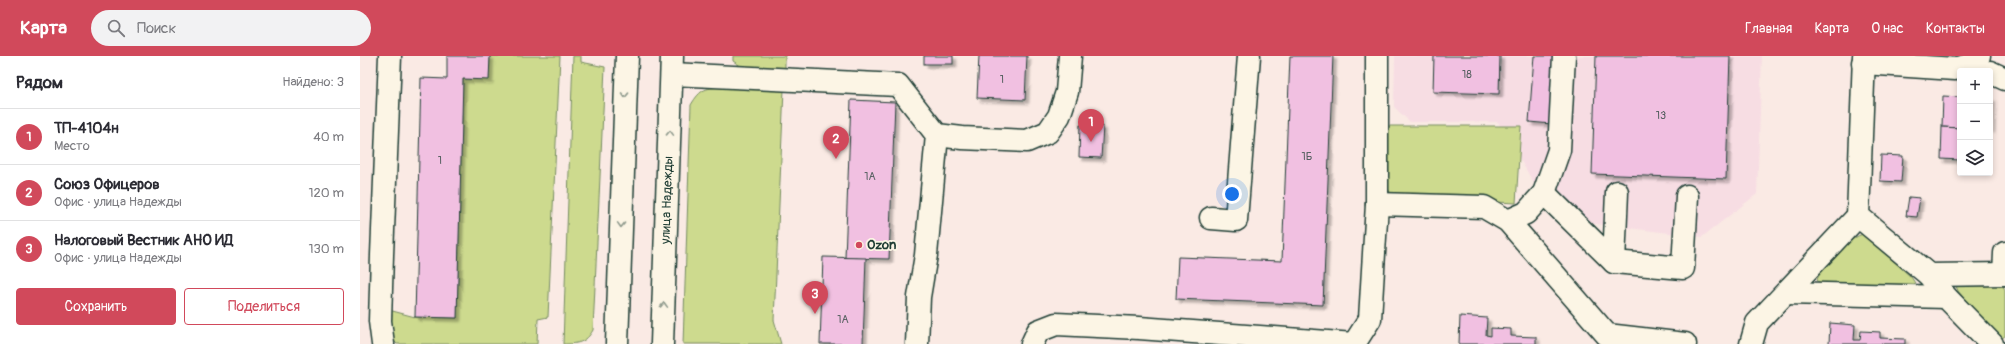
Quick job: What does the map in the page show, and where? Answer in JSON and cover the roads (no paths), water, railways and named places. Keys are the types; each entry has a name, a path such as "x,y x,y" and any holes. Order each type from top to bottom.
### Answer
{"main road":[{"path":"383,344 380,321 381,270 390,56"},
{"path":"617,344 627,56"},
{"path":"937,135 1027,142 1048,132 1059,116 1067,92 1070,56"},
{"path":"1210,218 1236,220 1249,56"},
{"path":"1032,344 1038,331 1056,324 1139,328 1354,344 1370,319 1377,204 1377,56"},
{"path":"1508,222 1526,213 1544,193 1559,150 1564,56"},
{"path":"1750,344 1757,322 1858,216 1864,59 1955,69 1982,66 2005,80"},
{"path":"672,65 898,85 937,135 926,255 919,297 917,344"},
{"name":"улица Надежды","path":"662,344 672,65"},
{"path":"1614,262 1617,192"},
{"path":"1544,193 1614,262 1683,268 1687,196"},
{"path":"1377,204 1484,207 1508,222 1603,339 1685,344"},
{"path":"1858,216 1929,275 1946,296 1992,344"},
{"path":"1929,275 2005,267"},
{"path":"1786,293 1946,296"}],"place":[{"name":"ТП-4104н","path":"1091,142"},
{"name":"Союз Офицеров","path":"836,159"},
{"name":"Ozon","path":"859,245"},
{"name":"Налоговый Вестник АНО ИД","path":"815,314"}]}
